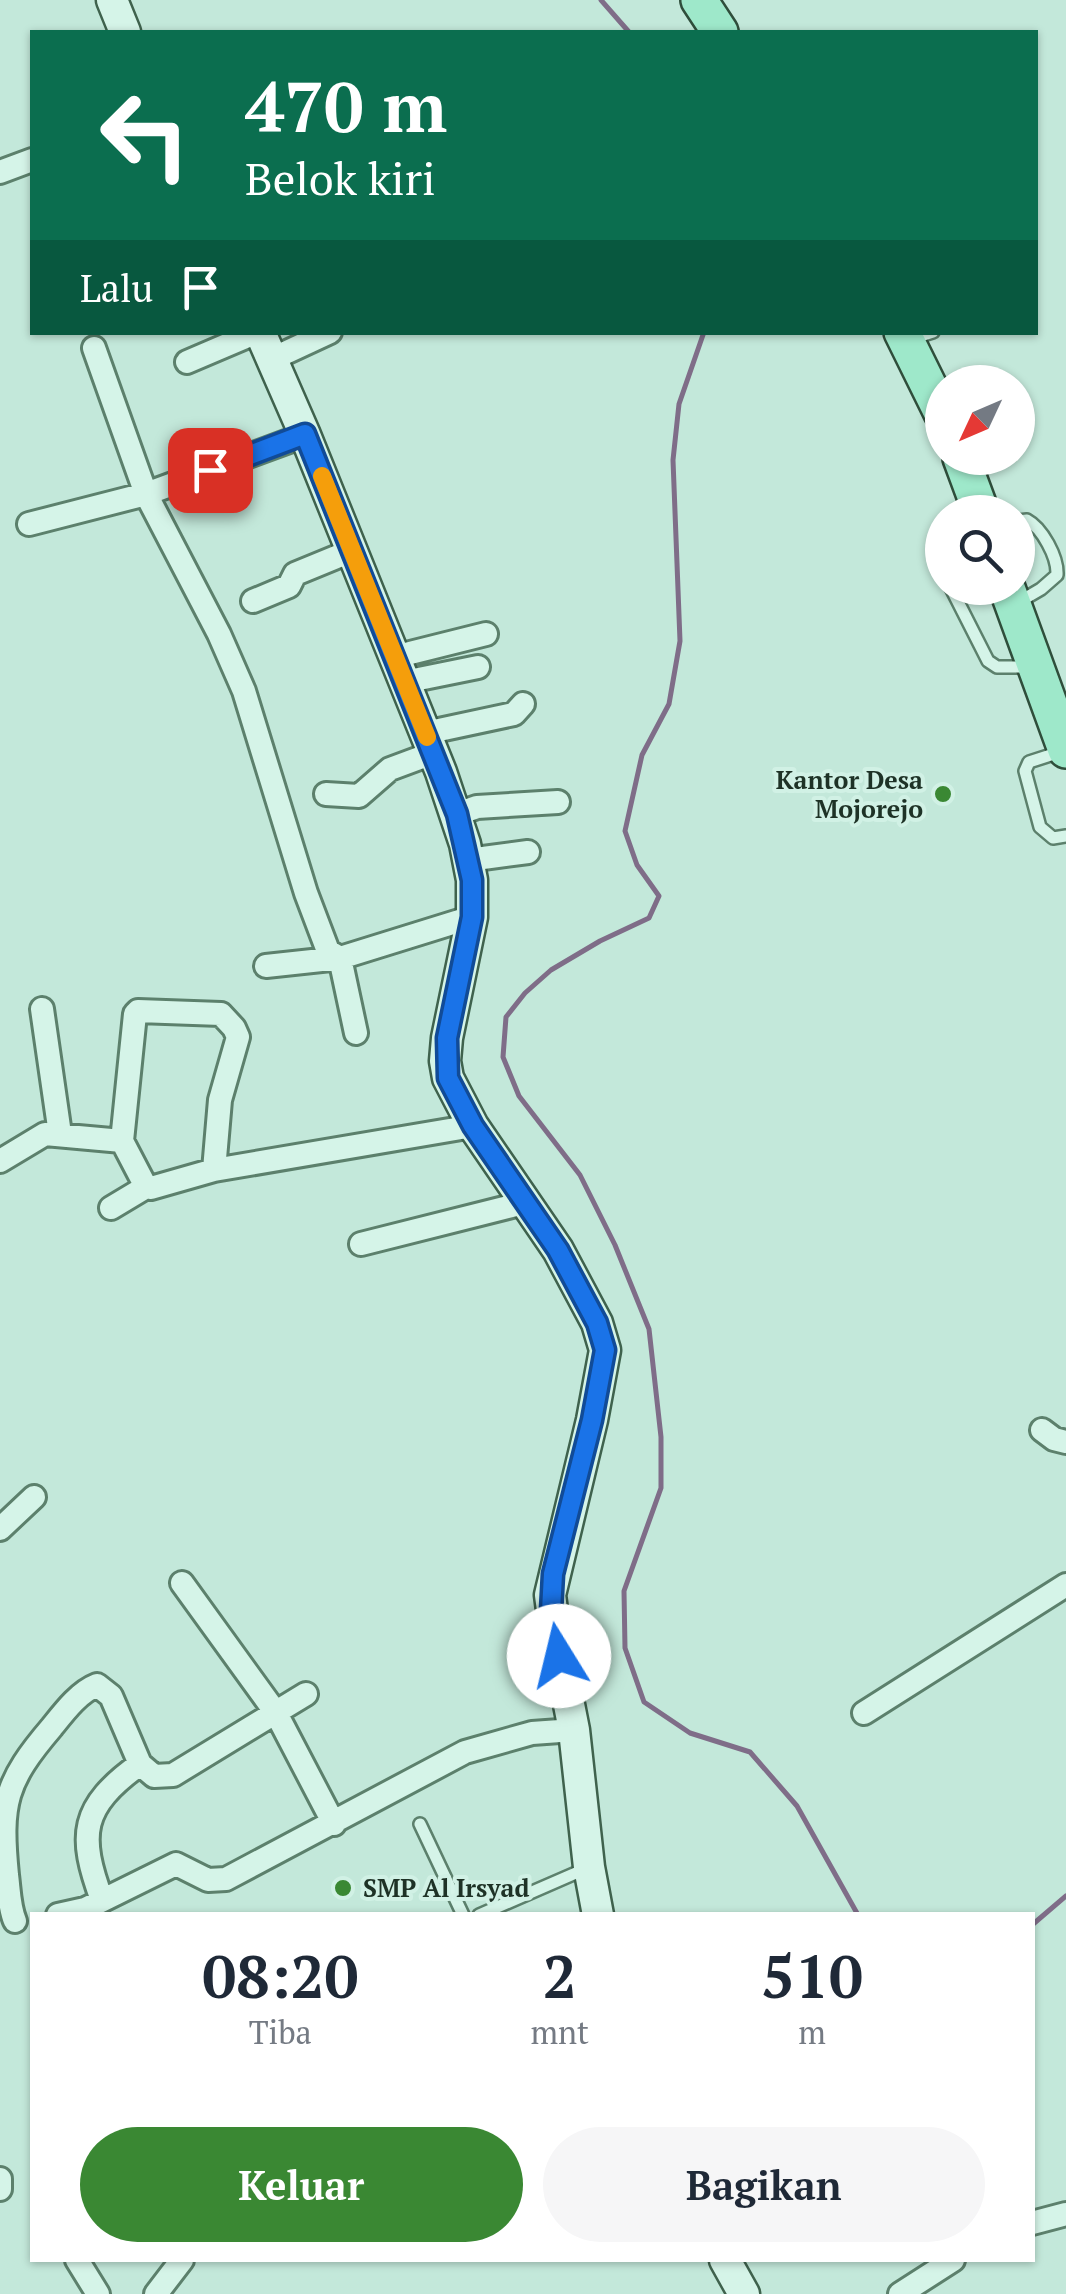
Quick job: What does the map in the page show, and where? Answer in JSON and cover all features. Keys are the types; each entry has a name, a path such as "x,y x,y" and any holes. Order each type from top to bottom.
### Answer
{"main road":[{"path":"699,0 719,30"},
{"path":"914,335 925,366"},
{"path":"1013,605 1066,750"}],"street":[{"path":"112,0 124,30"},
{"path":"0,172 30,161"},
{"path":"187,362 263,341 308,335"},
{"path":"263,341 305,434 457,814 468,860 472,917 445,1060 453,1091 473,1126 528,1202 579,1287 605,1350 550,1595 574,1730 597,1912"},
{"path":"94,348 146,494 244,690 306,893 328,951 340,958 356,1033"},
{"path":"29,524 146,494 305,434"},
{"path":"253,601 289,586 295,574 351,551"},
{"path":"399,670 486,634"},
{"path":"399,670 478,666"},
{"path":"326,794 359,796 429,743 514,714 523,704"},
{"path":"457,814 478,807 558,802"},
{"path":"468,860 528,852"},
{"path":"266,966 340,958 472,917"},
{"path":"42,1008 60,1134"},
{"path":"146,1187 122,1141 138,1011 220,1014 234,1028 238,1038 220,1100 214,1170"},
{"path":"111,1208 146,1187 214,1170 473,1126"},
{"path":"0,1161 34,1138 60,1134 122,1141"},
{"path":"361,1244 528,1202"},
{"path":"1042,1430 1066,1442"},
{"path":"0,1528 34,1497"},
{"path":"182,1583 276,1713 334,1824"},
{"path":"864,1713 1066,1585"},
{"path":"16,1922 2,1838 3,1807 24,1759 83,1694 97,1685 103,1686 140,1764 154,1776 166,1777 306,1694"},
{"path":"67,1912 102,1900 176,1864 208,1880 226,1878 465,1752 532,1732 574,1730"},
{"path":"102,1900 88,1862 85,1840 89,1824 112,1787 140,1764"},
{"path":"0,2178 0,2189"},
{"path":"1035,2222 1066,2214"},
{"path":"78,2262 98,2294"},
{"path":"156,2294 180,2262"},
{"path":"727,2262 744,2293"},
{"path":"900,2294 950,2262"}],"lane":[{"path":"1035,524 1058,566 1056,575 1035,590"},
{"path":"960,605 988,661 997,667 1034,667"},
{"path":"1066,750 1029,762 1025,771 1044,834 1053,838 1066,836"},
{"path":"420,1824 463,1912"},
{"path":"486,1912 589,1867"}],"waterway":[{"path":"601,0 627,30"},
{"path":"703,335 679,404 673,460 680,641 669,704 642,755 625,831 637,865 659,896 649,918 551,970 525,993 506,1017 503,1057 519,1096 580,1175 615,1245 649,1329 661,1437 661,1488 624,1591 625,1648 644,1702 690,1733 750,1752 797,1806 856,1912"},
{"path":"1035,1922 1066,1896"}],"slow traffic":[{"path":"322,476 427,737"}],"place":[{"name":"Kantor Desa Mojorejo","path":"943,794"},
{"name":"SMP Al Irsyad","path":"343,1888"}],"route":[{"path":"210,470 305,434 457,814 472,880 472,917 447,1038 448,1078 473,1126 558,1250 597,1323 605,1350 592,1420 553,1574 551,1611 559,1656"}]}
